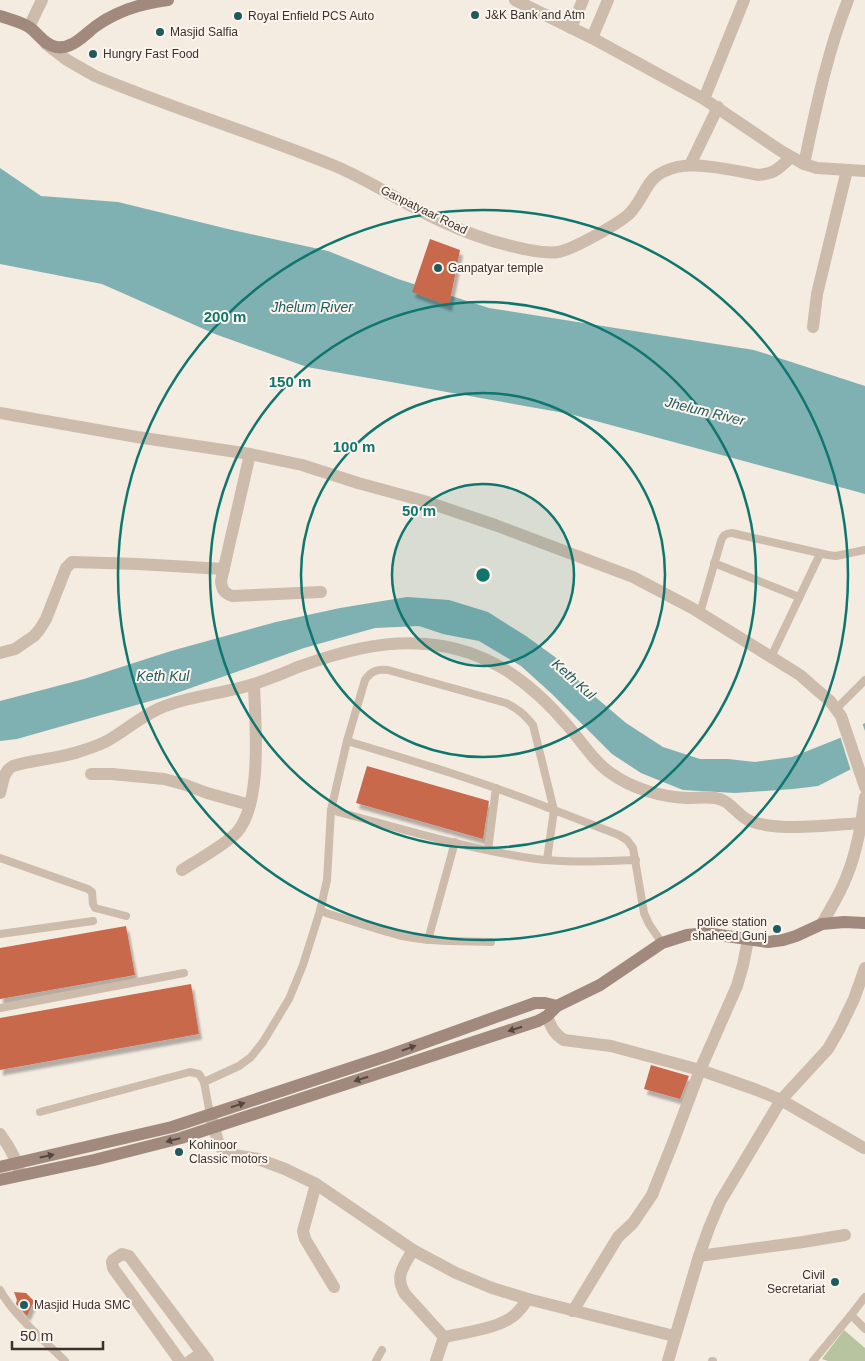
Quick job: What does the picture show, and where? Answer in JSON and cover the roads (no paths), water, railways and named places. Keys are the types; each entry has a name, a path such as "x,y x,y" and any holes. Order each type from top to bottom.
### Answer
{"main road":[{"path":"0,16 29,27 46,44 58,48 70,45 97,25 130,8 168,0"},
{"path":"0,1167 19,1169 103,1157 180,1138 538,1021 547,1016 557,1006 600,985 662,943 687,936 705,934 768,942 783,940 822,924 865,923"},
{"path":"0,1180 19,1169 172,1127 390,1055 535,1003 557,1006"}],"street":[{"path":"29,27 42,0"},
{"path":"515,0 592,38 704,99 804,164 817,168 865,170"},
{"path":"571,28 584,0"},
{"path":"592,38 608,0"},
{"path":"704,99 744,0"},
{"path":"804,164 822,82 839,23 848,0"},
{"name":"Ganpatyaar Road","path":"46,44 67,60 95,76 338,168 438,220 464,231 527,250 547,253 570,249 616,224 636,206 651,180 672,169 690,165 759,175 770,173 779,168 791,157"},
{"path":"690,165 718,107"},
{"path":"813,327 817,294 848,170"},
{"path":"0,413 137,437 250,454 302,465 424,501 495,525 633,577 700,613 800,675 830,701 838,713 864,785"},
{"path":"250,454 221,587 224,592 232,596 322,592"},
{"path":"0,653 15,649 34,636 40,629 46,619 66,568 72,562 224,569"},
{"path":"0,793 5,774 13,766 81,752 110,739 132,724 167,705 254,684 350,650 405,642 456,649 497,664 516,676 552,708 595,759 612,774 656,795 722,799 728,802 741,816 750,821 772,826 790,827 861,823"},
{"path":"182,870 234,836 242,826 254,791 254,684"},
{"path":"91,774 164,779 250,805"},
{"path":"822,924 846,880 858,843 865,797"},
{"path":"573,1310 618,1237 633,1222 652,1195 700,1070 737,986 748,940"},
{"path":"668,1361 699,1256 720,1202 781,1100 828,1048 854,999 865,968"},
{"path":"547,1016 552,1029 558,1037 564,1040 611,1046 700,1070 757,1090 781,1100 864,1148"},
{"path":"210,1114 219,1145 228,1154 258,1159 285,1169 316,1184 413,1250 456,1272 492,1288 528,1299 674,1336"},
{"path":"0,1134 9,1145 19,1169"},
{"path":"316,1184 303,1231 304,1240 334,1287"},
{"path":"699,1256 845,1235"},
{"path":"413,1250 401,1273 399,1280 401,1287 405,1294 444,1337"},
{"path":"180,1361 113,1268 113,1260 122,1254 129,1256 205,1357 190,1361"},
{"path":"444,1337 497,1325 510,1319 528,1299"},
{"path":"436,1361 444,1337"}],"lane":[{"path":"700,613 722,536 727,533 836,556 865,550"},
{"path":"771,657 820,554"},
{"path":"714,563 800,597"},
{"path":"204,1082 239,1066 251,1057 263,1042 290,999 304,965 327,880 331,810 347,741 365,680 370,673 378,670 388,670 506,703 518,709 533,725 554,810 546,860"},
{"path":"838,713 865,680"},
{"path":"347,741 472,779 619,835 627,840 633,848 636,860 644,913 662,943"},
{"path":"488,850 496,788"},
{"path":"331,810 488,850 546,860 636,860"},
{"path":"428,940 455,842"},
{"path":"0,858 88,889 92,892 93,904 96,908 126,916"},
{"path":"320,911 399,935 428,940 491,942"},
{"path":"0,934 93,921"},
{"path":"0,1008 184,973"},
{"path":"40,1112 190,1072 199,1074 204,1082 210,1114"},
{"path":"0,1290 16,1313 66,1361"},
{"path":"813,1361 865,1297"},
{"path":"852,1315 865,1329"},
{"path":"376,1361 382,1350"}],"water":[{"name":"Jhelum River","path":"0,168 41,196 118,202 328,251 398,279 489,308 754,350 865,386 865,494 570,414 307,367 215,334 102,284 0,264"},
{"name":"Keth Kul","path":"407,597 449,600 488,612 555,657 593,695 626,723 663,747 700,759 728,759 755,762 792,757 840,738 865,723 865,762 818,786 735,793 683,790 641,773 612,754 521,666 479,641 443,634 419,626 375,628 304,648 168,696 17,739 0,741 0,701 84,679 171,651 276,622 340,608"}],"place":[{"name":"J&K Bank and Atm","path":"475,15"},
{"name":"Royal Enfield PCS Auto","path":"238,16"},
{"name":"Masjid Salfia","path":"160,32"},
{"name":"Hungry Fast Food","path":"93,54"},
{"name":"Ganpatyar temple","path":"438,268"},
{"name":"police station shaheed Gunj","path":"777,929"},
{"name":"Kohinoor Classic motors","path":"179,1152"},
{"name":"Civil Secretariat","path":"835,1282"},
{"name":"Masjid Huda SMC","path":"24,1305"}]}
